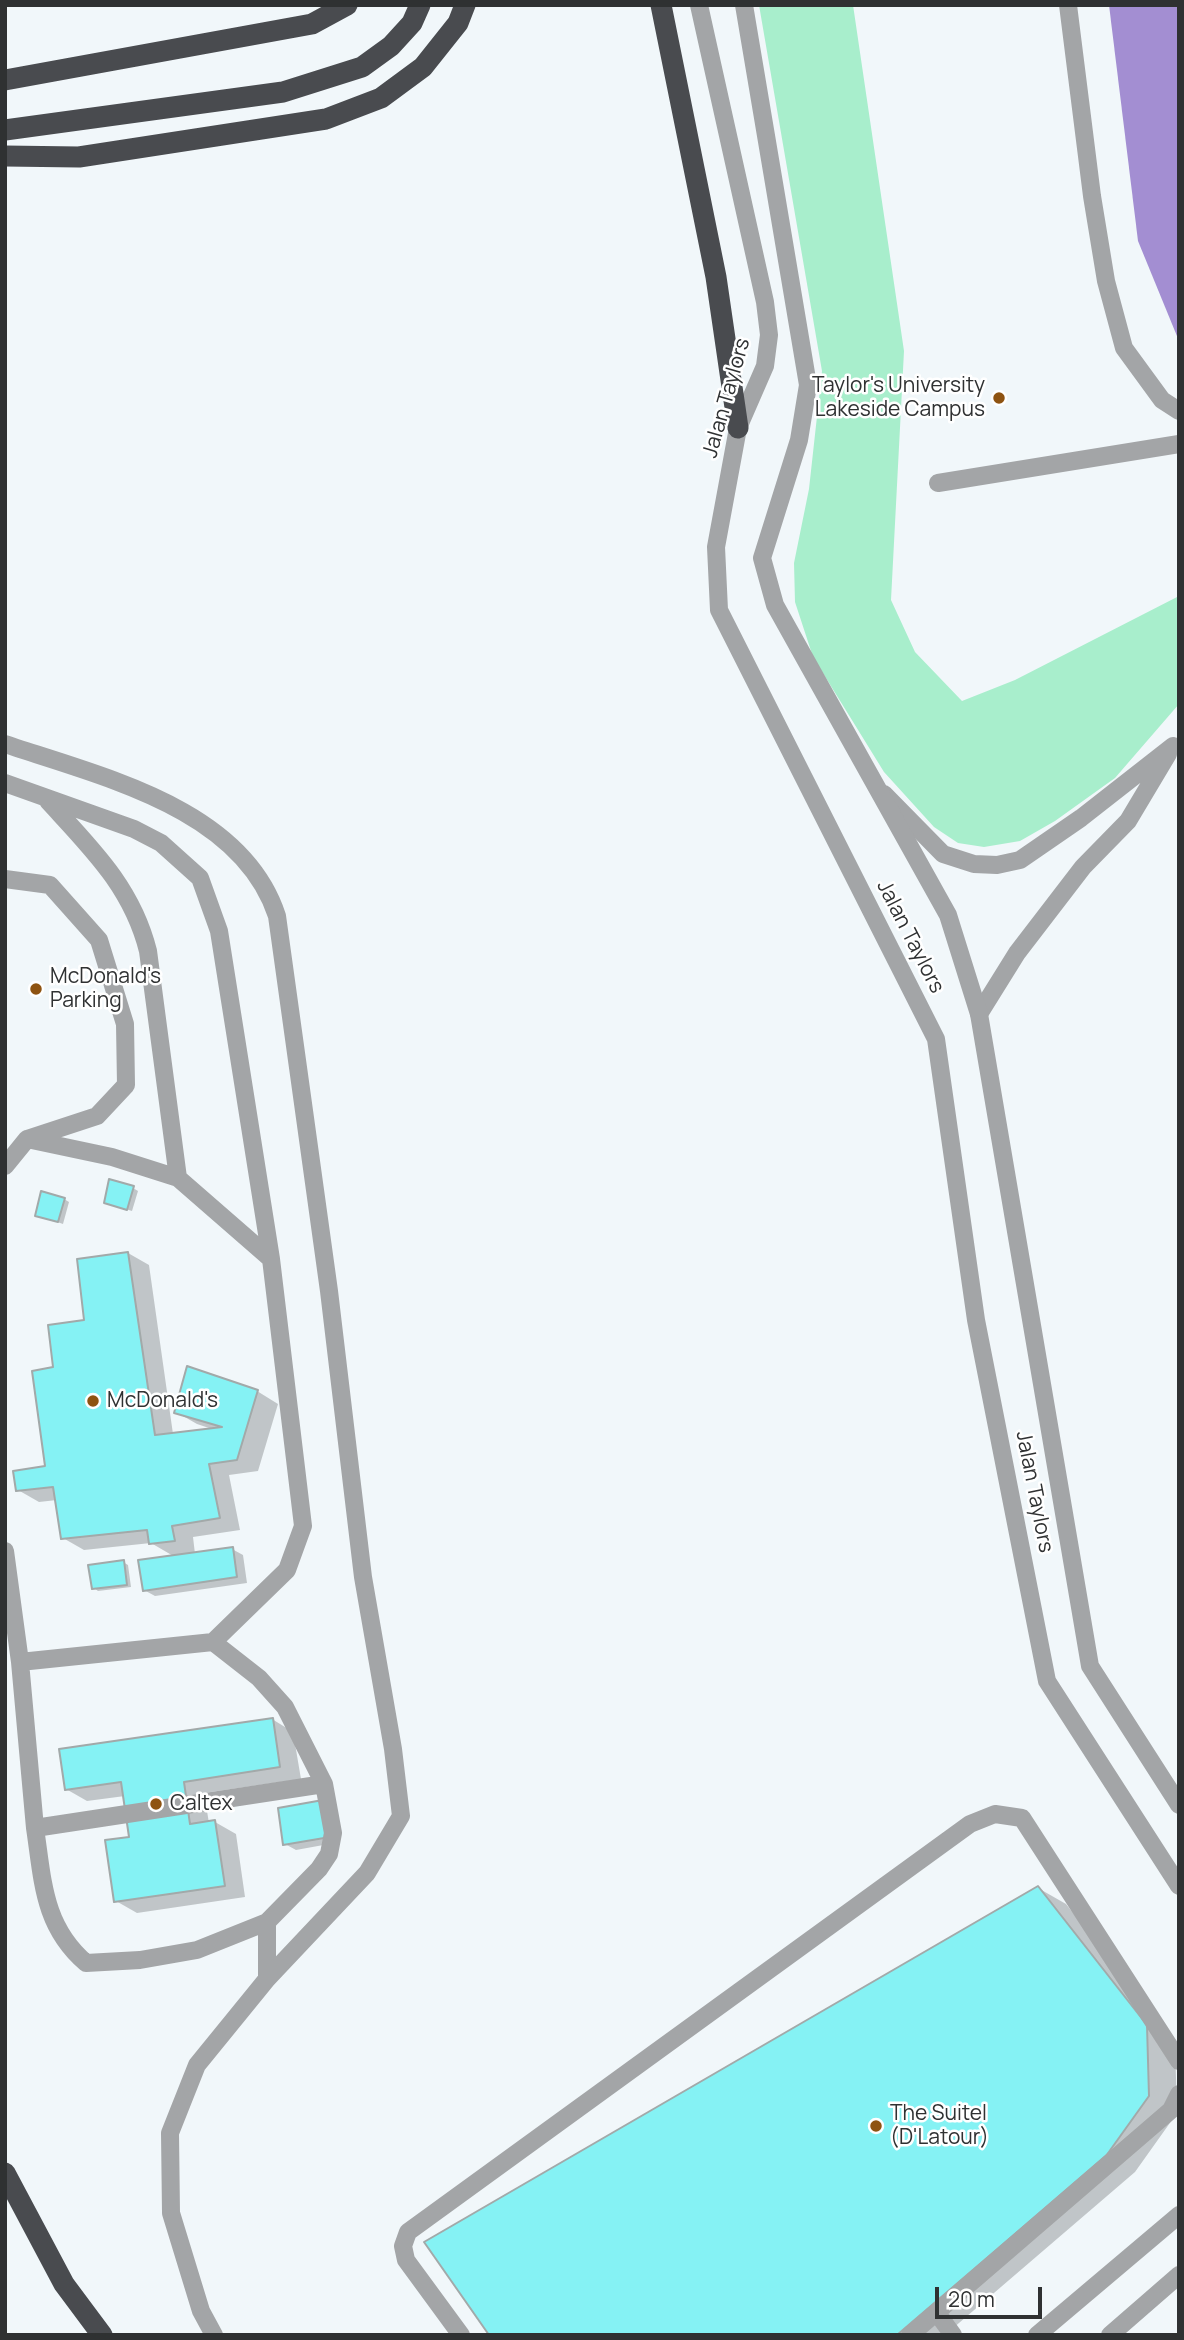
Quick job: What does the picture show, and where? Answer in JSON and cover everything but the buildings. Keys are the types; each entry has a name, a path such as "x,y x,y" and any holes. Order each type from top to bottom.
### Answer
{"highway":[{"path":"5,80 312,24 347,5"},
{"path":"5,130 283,92 362,67 391,46 412,23 420,5"},
{"path":"5,156 79,157 326,119 381,98 424,67 458,23 465,5"},
{"path":"661,5 716,277 738,428"},
{"path":"5,2173 64,2284 103,2335"}],"street":[{"name":"Jalan Taylors","path":"699,5 765,302 769,335 765,366 738,428 716,547 719,610 936,1039 976,1320 1047,1681 1179,1886"},
{"name":"Jalan Taylors","path":"744,5 808,385 799,440 762,558 775,605 948,915 979,1014 1090,1665 1179,1805"},
{"path":"1068,5 1092,196 1106,281 1124,348 1157,394 1179,411"},
{"path":"938,483 1179,444"},
{"path":"879,789 943,854 974,864 997,865 1020,860 1081,818 1176,743"},
{"path":"979,1014 1017,953 1083,867 1128,821 1176,743"},
{"path":"5,744 141,791 216,833 236,848 256,870 269,890 277,916 329,1291 363,1577 393,1749 401,1816 367,1873 267,1979 197,2065 170,2133 171,2213 201,2311 214,2335"},
{"path":"5,783 134,829 161,844 200,878 219,931 271,1259 303,1526 287,1570 214,1642 20,1662"},
{"path":"46,798 121,884 140,920 148,951 178,1178"},
{"path":"5,879 50,885 99,940 125,1024 126,1085 97,1116 27,1139 5,1166"},
{"path":"27,1139 112,1157 178,1178 271,1259"},
{"path":"5,1551 20,1662 35,1828 44,1891 55,1928 68,1948 86,1963 141,1960 197,1950 267,1922 319,1869 328,1854 334,1833 324,1784 285,1707 259,1678 214,1642"},
{"path":"35,1828 324,1784"},
{"path":"461,2335 406,2260 403,2246 408,2232 958,1832 995,1814 1022,1818 1179,2061"},
{"path":"267,1922 267,1979"},
{"path":"910,2335 1171,2110 1179,2094"},
{"path":"1037,2335 1179,2215"},
{"path":"1110,2335 1179,2275"},
{"path":"937,2313 953,2335"}],"green space":[{"path":"759,5 853,5 904,351 891,600 915,652 962,701 1015,680 1179,596 1179,704 1115,778 1055,821 1020,841 984,847 958,843 934,827 884,772 813,657 795,602 794,563 809,489 822,371"}],"shaded area":[{"path":"1109,5 1179,5 1179,341 1138,241"}],"place":[{"name":"Taylor's University Lakeside Campus","path":"999,398"},
{"name":"McDonald's Parking","path":"36,989"},
{"name":"McDonald's","path":"93,1401"},
{"name":"Caltex","path":"156,1804"},
{"name":"The Suitel (D'Latour)","path":"876,2126"}]}
